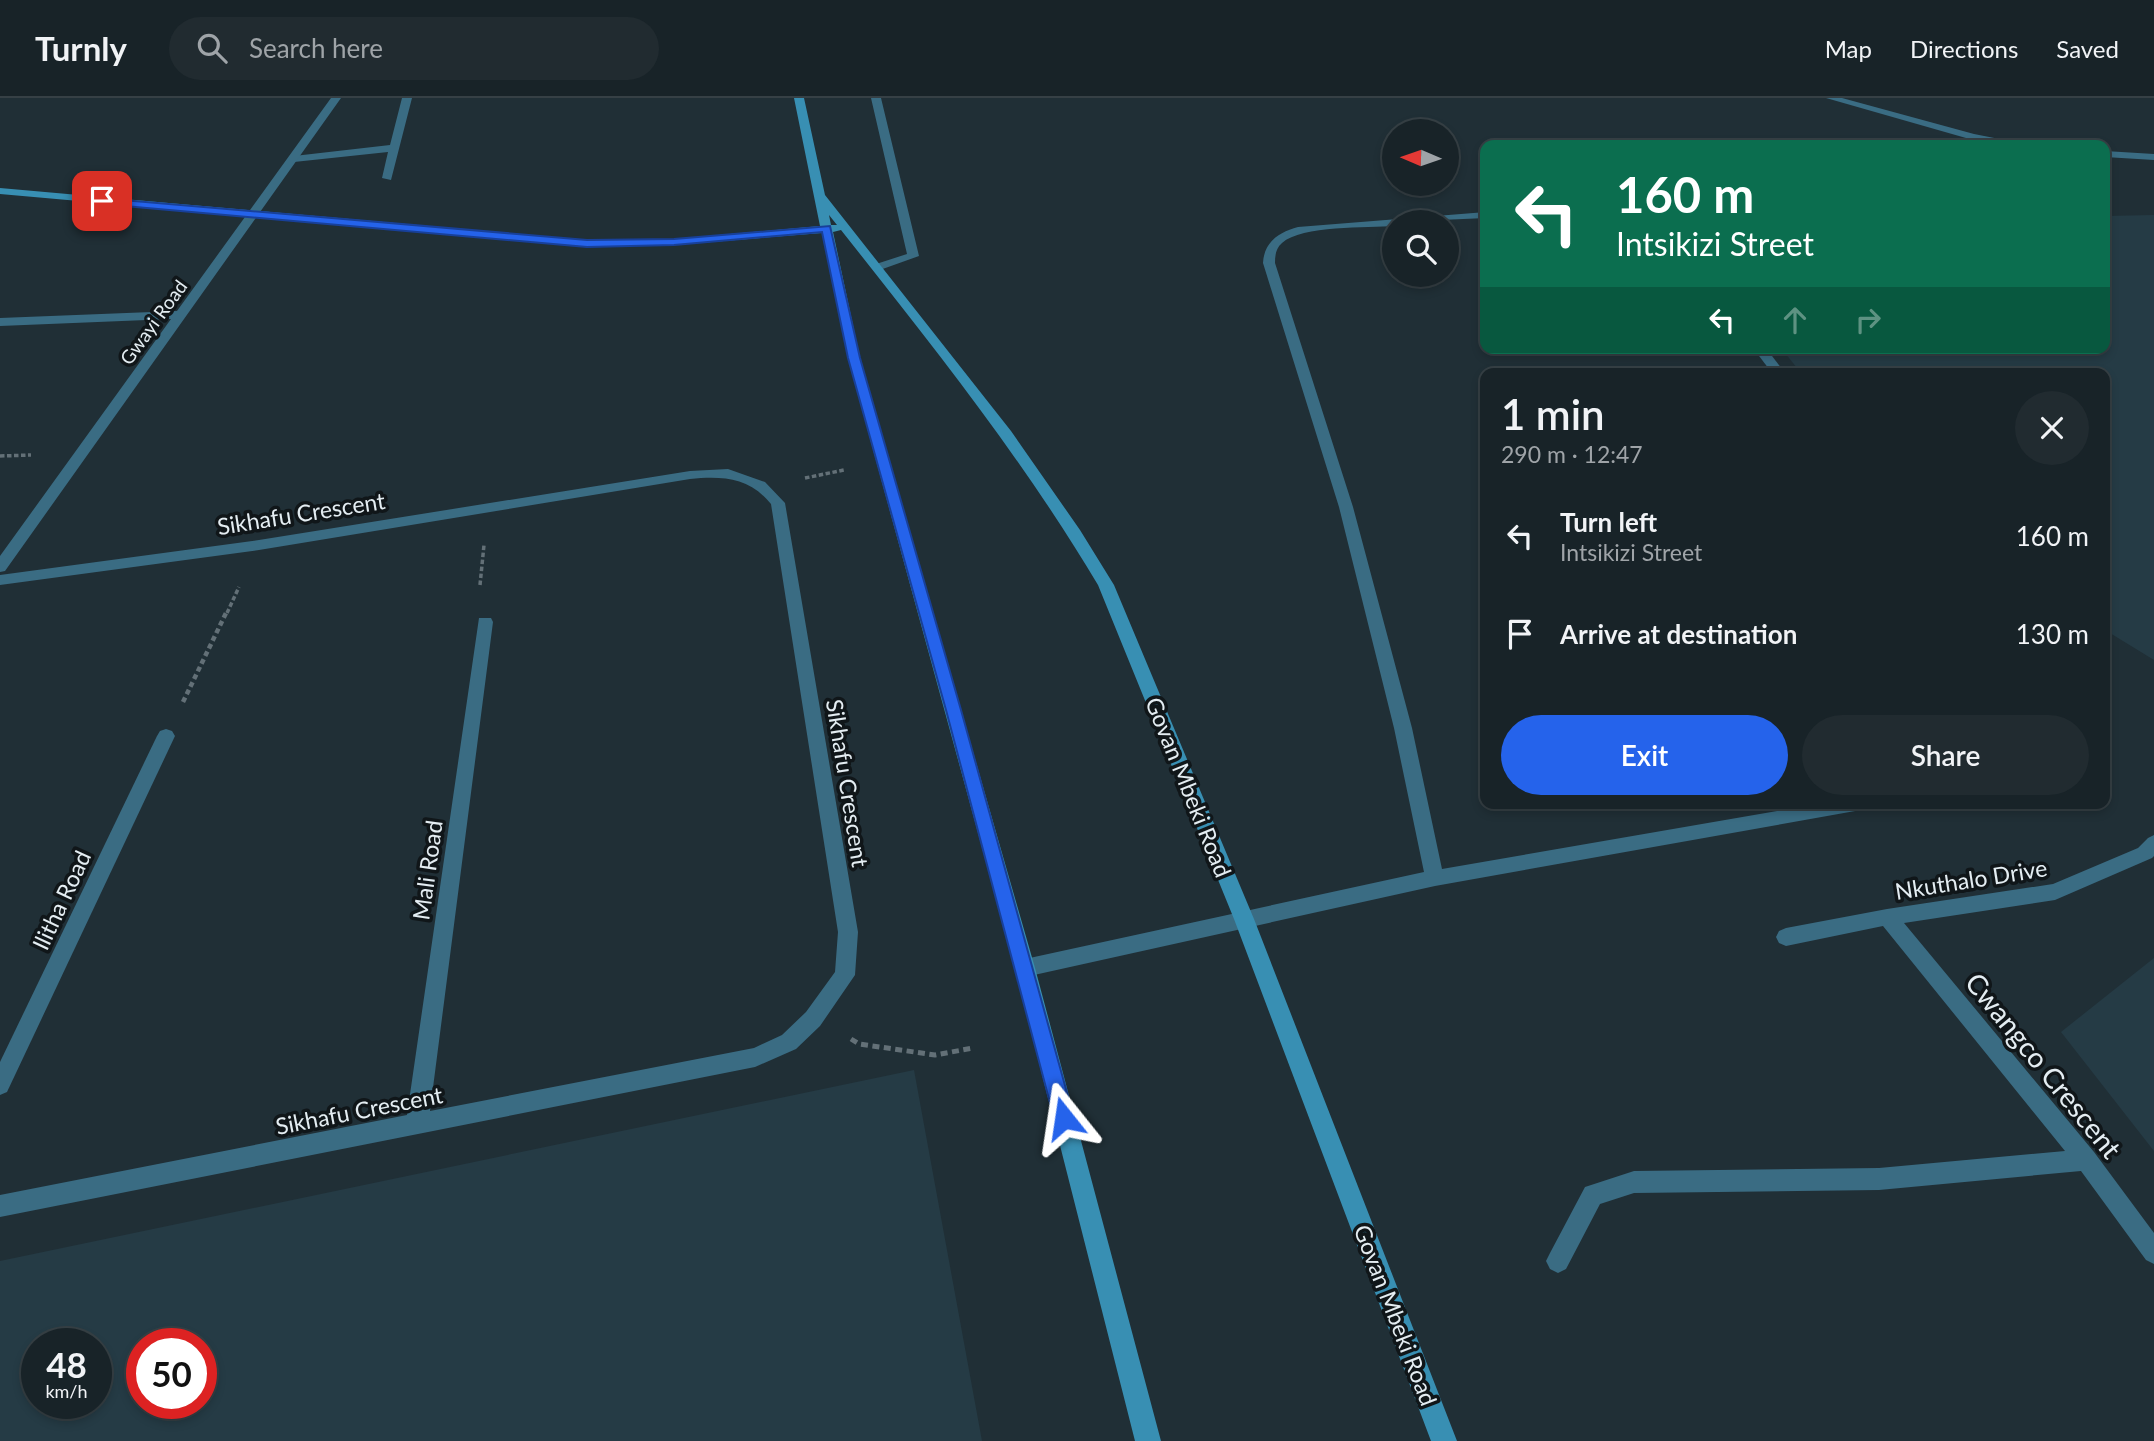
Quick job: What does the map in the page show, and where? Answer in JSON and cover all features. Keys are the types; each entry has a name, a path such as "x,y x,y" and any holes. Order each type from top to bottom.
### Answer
{"main road":[{"name":"Govan Mbeki Road","path":"799,98 854,358 1025,968 1148,1441"},
{"path":"0,191 587,243 674,242 844,227"},
{"name":"Govan Mbeki Road","path":"820,196 1002,428 1082,544 1106,585 1244,919 1444,1441"}],"street":[{"name":"Gwayi Road","path":"0,567 255,215 336,98"},
{"path":"387,178 407,98"},
{"path":"876,98 913,256 877,268"},
{"path":"1831,98 1992,140"},
{"path":"294,159 395,148"},
{"path":"2110,154 2154,157"},
{"path":"1435,878 1403,728 1346,507 1268,254 1270,246 1281,237 1298,230 1480,215"},
{"path":"0,322 181,315"},
{"path":"1764,354 1775,368"},
{"name":"Sikhafu Crescent","path":"0,580 259,545 711,473 748,478 766,487 778,503 848,932 845,975 813,1019 789,1042 755,1058 0,1206"},
{"name":"Mali Road","path":"418,1124 485,622"},
{"name":"Ilitha Road","path":"0,1085 166,736"},
{"path":"1025,968 1435,878 1832,809"},
{"name":"Nkuthalo Drive","path":"1786,937 1887,917 2055,892 2146,853 2154,843"},
{"name":"Cwangco Crescent","path":"1887,917 2087,1160 2154,1252"},
{"path":"1558,1261 1593,1195 1634,1182 1879,1179 2087,1160"}],"path":[{"path":"485,622 478,603 487,510"},
{"path":"166,736 259,545"},
{"path":"813,1019 859,1044 935,1055 973,1048"}],"shaded area":[{"path":"2154,215 2154,660 2110,633 2110,368 1797,368 1786,354 2110,354 2110,216"},
{"path":"2154,958 2154,1151 2061,1032"},
{"path":"914,1070 982,1441 0,1441 0,1261"}],"route":[{"path":"102,201 587,243 674,242 827,229 854,358 954,710 1064,1118"}]}
